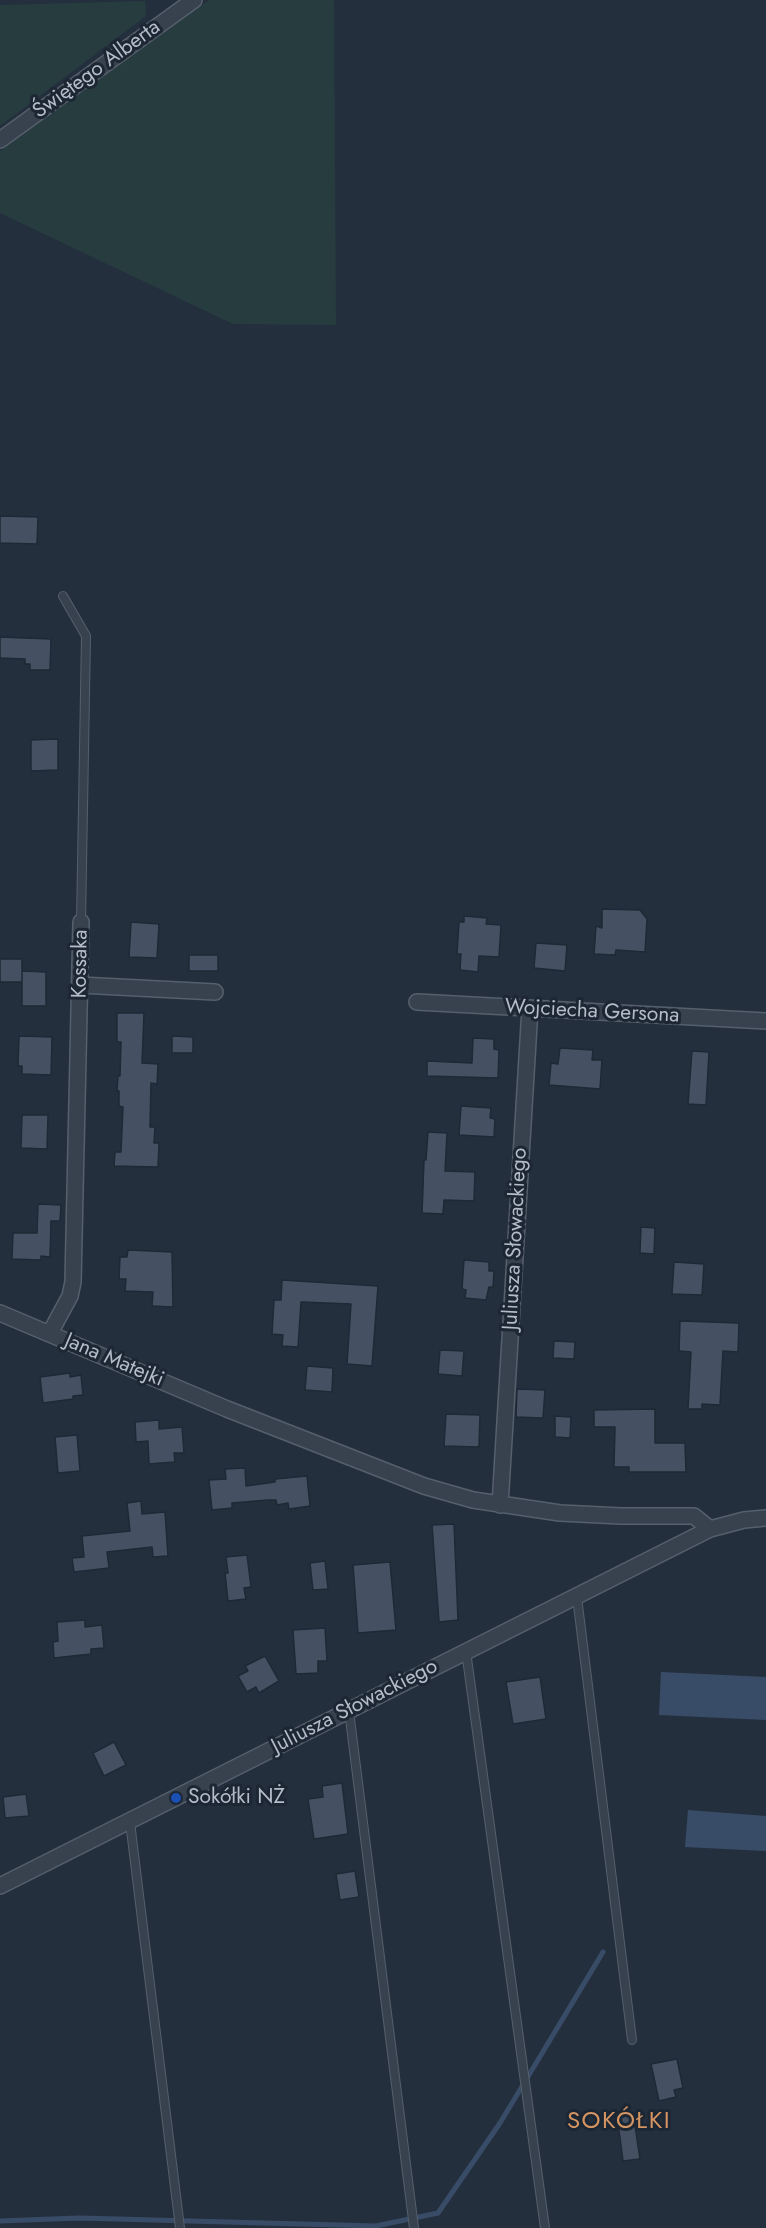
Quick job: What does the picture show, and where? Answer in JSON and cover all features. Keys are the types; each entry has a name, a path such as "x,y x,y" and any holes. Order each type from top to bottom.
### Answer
{"street":[{"name":"Świętego Alberta","path":"0,140 194,0"},
{"name":"Kossaka","path":"50,1333 70,1296 73,1282 81,922"},
{"path":"80,985 215,992"},
{"name":"Wojciecha Gersona","path":"417,1002 766,1021"},
{"name":"Juliusza Słowackiego","path":"500,1505 530,1008"},
{"name":"Jana Matejki","path":"0,1313 227,1409 424,1486 500,1505"},
{"path":"500,1505 560,1513 694,1516 710,1529"},
{"name":"Juliusza Słowackiego","path":"0,1886 710,1529 744,1520 766,1518"}],"lane":[{"name":"Kossaka","path":"63,596 86,636 81,922"},
{"path":"577,1597 633,2040"},
{"path":"466,1651 545,2228"},
{"path":"349,1711 414,2228"},
{"path":"130,1822 180,2228"}],"green space":[{"path":"209,0 334,0 336,325 233,324 0,213 0,151"},
{"path":"145,1 146,16 0,126 0,5"}],"water":[{"path":"661,1672 766,1677 766,1720 659,1715"},
{"path":"688,1810 766,1816 766,1851 685,1847"}],"building":[{"path":"0,516 38,517 37,544 0,543"},
{"path":"0,637 51,639 50,670 30,670 30,664 25,664 25,659 0,658"},
{"path":"58,739 58,770 31,771 31,740"},
{"path":"602,909 640,910 647,919 645,952 616,950 615,955 594,954 596,926 602,928"},
{"path":"464,916 487,918 486,924 501,925 499,957 479,956 478,972 460,970 461,954 457,954 459,922 464,922"},
{"path":"131,922 159,924 157,958 129,957"},
{"path":"536,943 567,945 565,971 534,968"},
{"path":"189,955 218,955 218,971 189,971"},
{"path":"0,959 22,959 22,982 0,982"},
{"path":"22,971 46,972 46,1006 22,1006"},
{"path":"117,1013 144,1013 142,1063 158,1064 157,1084 151,1083 150,1127 155,1127 154,1143 159,1143 158,1167 114,1166 115,1152 121,1152 123,1107 119,1106 119,1091 117,1091 121,1042 117,1042"},
{"path":"19,1036 52,1037 51,1075 22,1074 22,1066 18,1066"},
{"path":"172,1036 193,1037 193,1053 172,1053"},
{"path":"473,1038 494,1039 494,1049 499,1050 498,1078 427,1076 427,1061 472,1063"},
{"path":"560,1048 593,1050 592,1060 602,1060 600,1089 549,1085 551,1063 558,1064"},
{"path":"692,1051 709,1052 706,1105 688,1104"},
{"path":"461,1106 491,1108 490,1118 495,1119 494,1137 459,1135"},
{"path":"22,1115 48,1115 47,1149 21,1148"},
{"path":"428,1132 447,1133 445,1171 475,1172 474,1201 444,1200 443,1214 422,1213 424,1160 426,1160"},
{"path":"38,1204 61,1205 60,1221 51,1221 50,1257 41,1256 41,1260 12,1259 13,1233 37,1233"},
{"path":"641,1227 655,1228 654,1254 640,1253"},
{"path":"128,1250 172,1252 173,1307 152,1306 153,1292 125,1291 126,1279 119,1279 120,1257 127,1257"},
{"path":"464,1260 489,1262 489,1271 494,1271 493,1287 489,1287 486,1300 465,1298 466,1290 462,1289"},
{"path":"674,1262 704,1264 702,1295 672,1294"},
{"path":"282,1280 378,1286 372,1366 347,1364 351,1304 301,1302 298,1347 282,1346 283,1335 272,1334 274,1300 281,1300"},
{"path":"680,1321 739,1323 738,1352 723,1351 720,1405 702,1404 702,1409 688,1409 691,1352 679,1351"},
{"path":"554,1341 575,1342 574,1359 553,1358"},
{"path":"440,1350 464,1351 462,1376 438,1374"},
{"path":"307,1366 333,1368 332,1392 305,1390"},
{"path":"70,1373 70,1377 81,1375 83,1395 73,1396 73,1399 43,1403 40,1377"},
{"path":"517,1389 545,1390 543,1418 516,1417"},
{"path":"655,1409 655,1443 685,1443 686,1472 629,1472 629,1467 614,1467 615,1427 594,1427 594,1410"},
{"path":"446,1414 480,1415 479,1447 444,1446"},
{"path":"555,1416 571,1417 570,1438 555,1437"},
{"path":"159,1420 159,1429 182,1427 184,1453 174,1453 175,1462 149,1464 148,1441 136,1442 135,1422"},
{"path":"77,1435 80,1471 58,1473 55,1437"},
{"path":"245,1468 246,1486 275,1482 275,1479 307,1476 310,1506 289,1509 288,1503 277,1505 276,1500 268,1500 232,1503 232,1508 212,1510 209,1480 226,1479 225,1469"},
{"path":"141,1501 142,1514 165,1512 168,1556 153,1557 152,1547 107,1552 109,1568 74,1572 72,1558 84,1557 82,1536 130,1531 127,1503"},
{"path":"454,1524 458,1620 439,1622 432,1525"},
{"path":"247,1555 251,1587 244,1588 246,1599 228,1601 226,1557"},
{"path":"325,1561 328,1589 313,1590 310,1563"},
{"path":"390,1562 396,1630 358,1633 353,1565"},
{"path":"85,1620 85,1627 102,1625 104,1648 91,1649 91,1654 54,1658 53,1642 58,1641 57,1622"},
{"path":"325,1628 327,1661 318,1661 318,1673 296,1674 293,1630"},
{"path":"265,1656 279,1681 259,1693 256,1687 247,1692 238,1676 248,1671 245,1666"},
{"path":"540,1677 546,1719 513,1724 506,1682"},
{"path":"114,1742 126,1765 104,1776 93,1753"},
{"path":"342,1783 348,1834 314,1839 308,1799 323,1797 322,1786"},
{"path":"26,1794 29,1816 5,1818 3,1797"},
{"path":"355,1871 359,1897 340,1900 336,1874"},
{"path":"677,2059 683,2088 674,2090 676,2097 659,2101 651,2064"},
{"path":"633,2113 640,2159 623,2161 617,2115"}],"waterway":[{"path":"0,2221 79,2218 376,2226 438,2213 500,2123 603,1952"}],"place":[{"name":"Sokółki NŻ","path":"176,1798"}],"district":[{"name":"SOKÓŁKI","path":"619,2122"}]}
